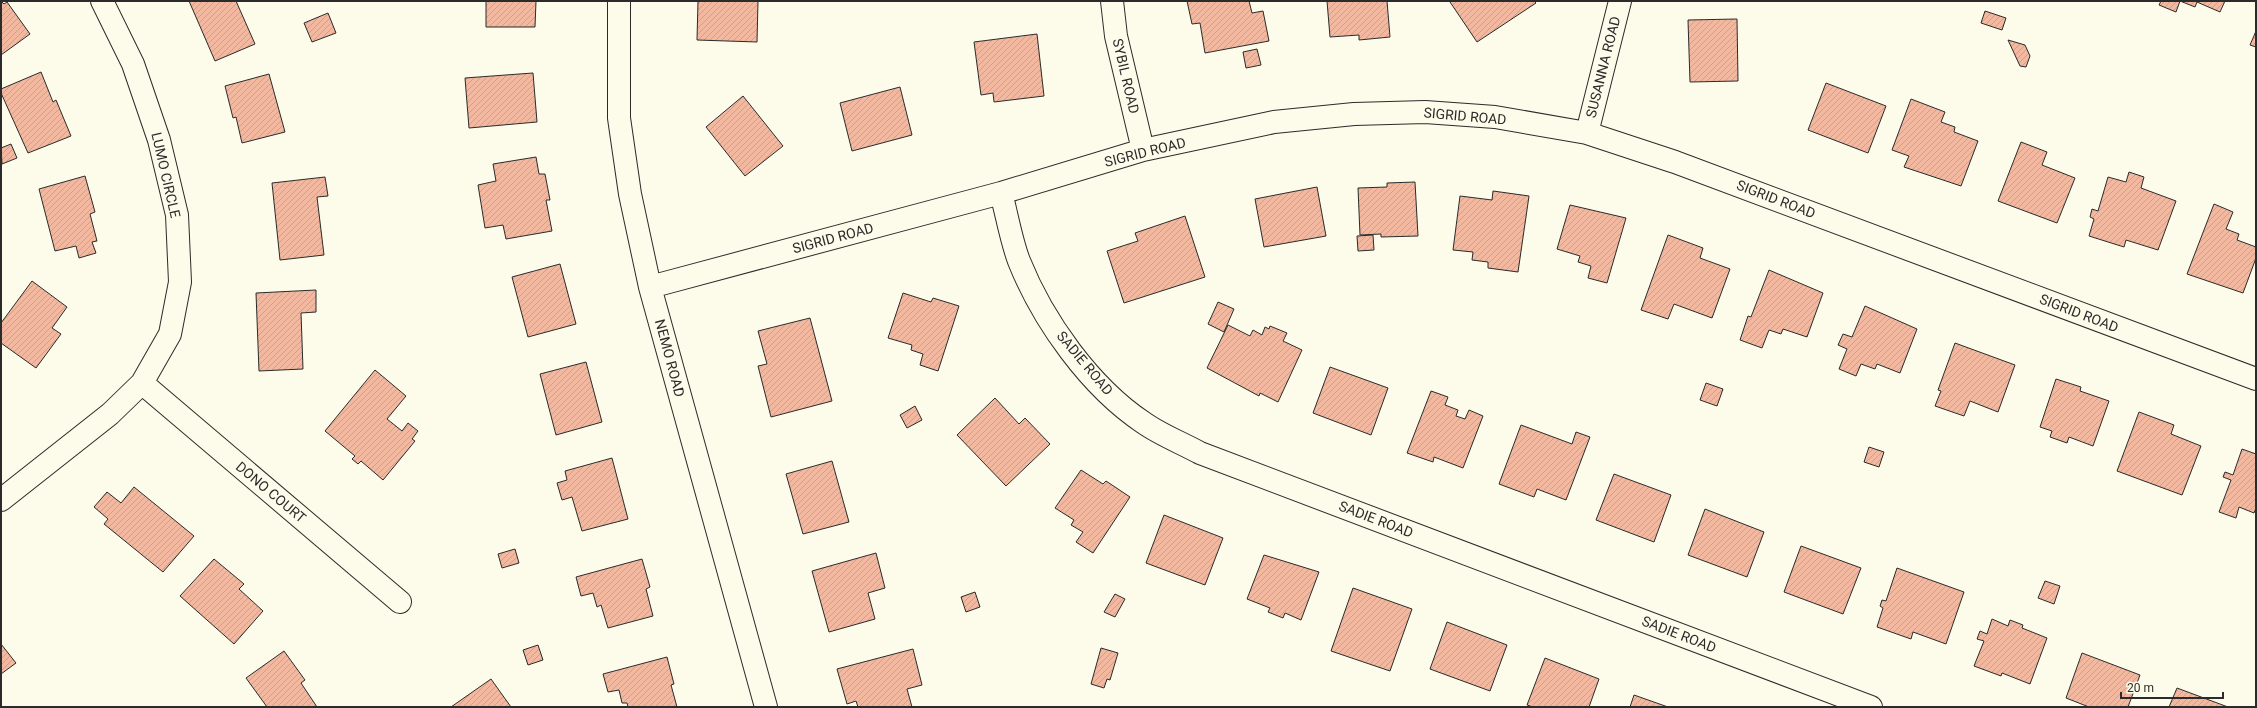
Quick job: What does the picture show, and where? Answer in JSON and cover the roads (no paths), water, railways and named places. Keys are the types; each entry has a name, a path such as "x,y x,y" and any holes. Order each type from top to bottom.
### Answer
{"street":[{"name":"LUMO CIRCLE","path":"1,500 110,414 142,383 170,334 180,282 177,215 159,140 135,71 102,1"},
{"name":"NEMO ROAD","path":"619,1 619,118 630,194 650,287 766,707"},
{"name":"SYBIL ROAD","path":"1112,1 1116,36 1143,150"},
{"name":"SUSANNA ROAD","path":"1587,133 1620,1"},
{"name":"SIGRID ROAD","path":"650,287 1001,193 1143,150 1274,122 1354,114 1425,112 1495,117 1587,133 1675,162 2256,379"},
{"name":"SADIE ROAD","path":"1001,193 1019,260 1041,306 1067,346 1104,390 1144,423 1200,453 1871,707"},
{"name":"DONO COURT","path":"142,383 400,602"}]}
